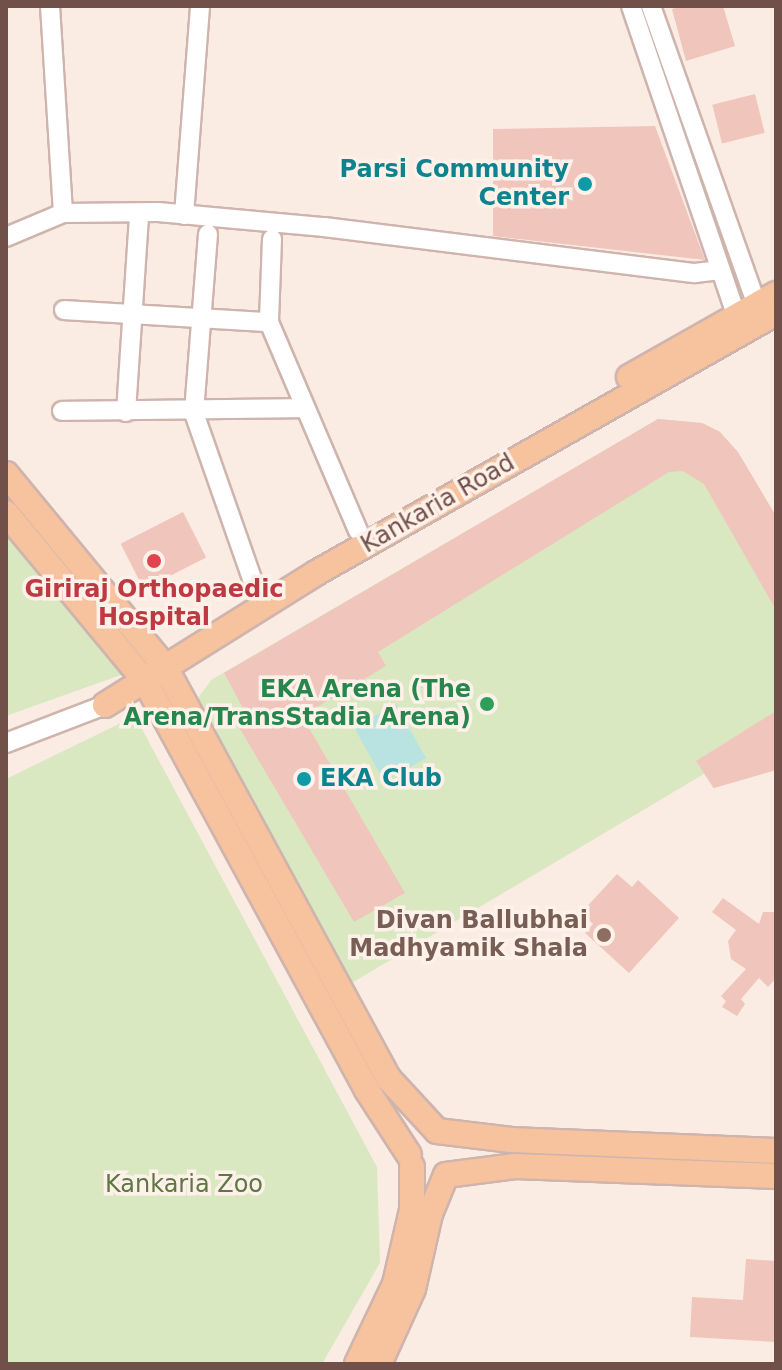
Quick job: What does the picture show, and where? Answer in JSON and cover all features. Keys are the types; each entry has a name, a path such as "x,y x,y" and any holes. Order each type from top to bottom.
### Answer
{"main road":[{"path":"150,668 256,590 758,313"},
{"name":"Kankaria Road","path":"105,705 150,668 758,313"},
{"path":"6,474 150,668 388,1078 456,1149 454,1165 446,1175 430,1214 413,1289 379,1364"},
{"path":"6,513 150,668 367,1090 410,1161 424,1177 515,1166 776,1176"},
{"path":"357,1364 395,1284 412,1210 410,1161 421,1134 437,1131 511,1140 776,1151"}],"street":[{"path":"50,6 63,213"},
{"path":"184,215 200,6"},
{"path":"631,6 718,270 758,313"},
{"path":"651,6 758,313"},
{"path":"6,237 63,213 184,215 695,273 718,270"},
{"path":"126,412 139,216"},
{"path":"208,234 194,413 256,590"},
{"path":"272,239 269,322 358,531"},
{"path":"64,310 269,322"},
{"path":"62,411 194,413 305,408"},
{"path":"6,743 105,705"}],"green space":[{"name":"EKA Arena (The Arena/TransStadia Arena)","path":"658,419 702,423 720,432 776,516 776,770 713,788 704,774 350,984 198,710 198,698 211,680"},
{"path":"6,532 135,670 6,716"},
{"name":"Kankaria Zoo","path":"135,716 377,1167 380,1263 322,1364 6,1364 6,779"}],"water":[{"path":"396,704 426,758 384,781 354,727"}],"building":[{"path":"723,6 735,46 686,61 672,9"},
{"path":"755,94 765,133 722,143 712,105"},
{"name":"Parsi Community Center","path":"655,126 705,260 493,236 493,129"},
{"path":"658,419 702,423 720,432 738,452 776,516 776,610 704,484 683,471 669,472 378,652 386,666 302,716 405,893 354,922 233,717 244,710 224,673"},
{"path":"183,512 206,557 144,589 121,544"},
{"path":"776,711 776,770 714,788 696,761"},
{"path":"617,874 632,887 638,880 679,918 629,973 585,933 593,924 581,913"},
{"path":"723,898 759,924 763,912 776,912 776,978 768,987 759,978 741,999 745,1004 737,1016 722,1007 726,1001 721,996 746,969 731,959 728,941 736,930 712,912"},
{"path":"746,1259 776,1261 776,1342 690,1337 692,1297 743,1300"}],"place":[{"name":"Parsi Community Center","path":"585,184"},
{"name":"Giriraj Orthopaedic Hospital","path":"154,561"},
{"name":"EKA Arena (The Arena/TransStadia Arena)","path":"487,704"},
{"name":"EKA Club","path":"304,779"},
{"name":"Divan Ballubhai Madhyamik Shala","path":"604,935"}]}
